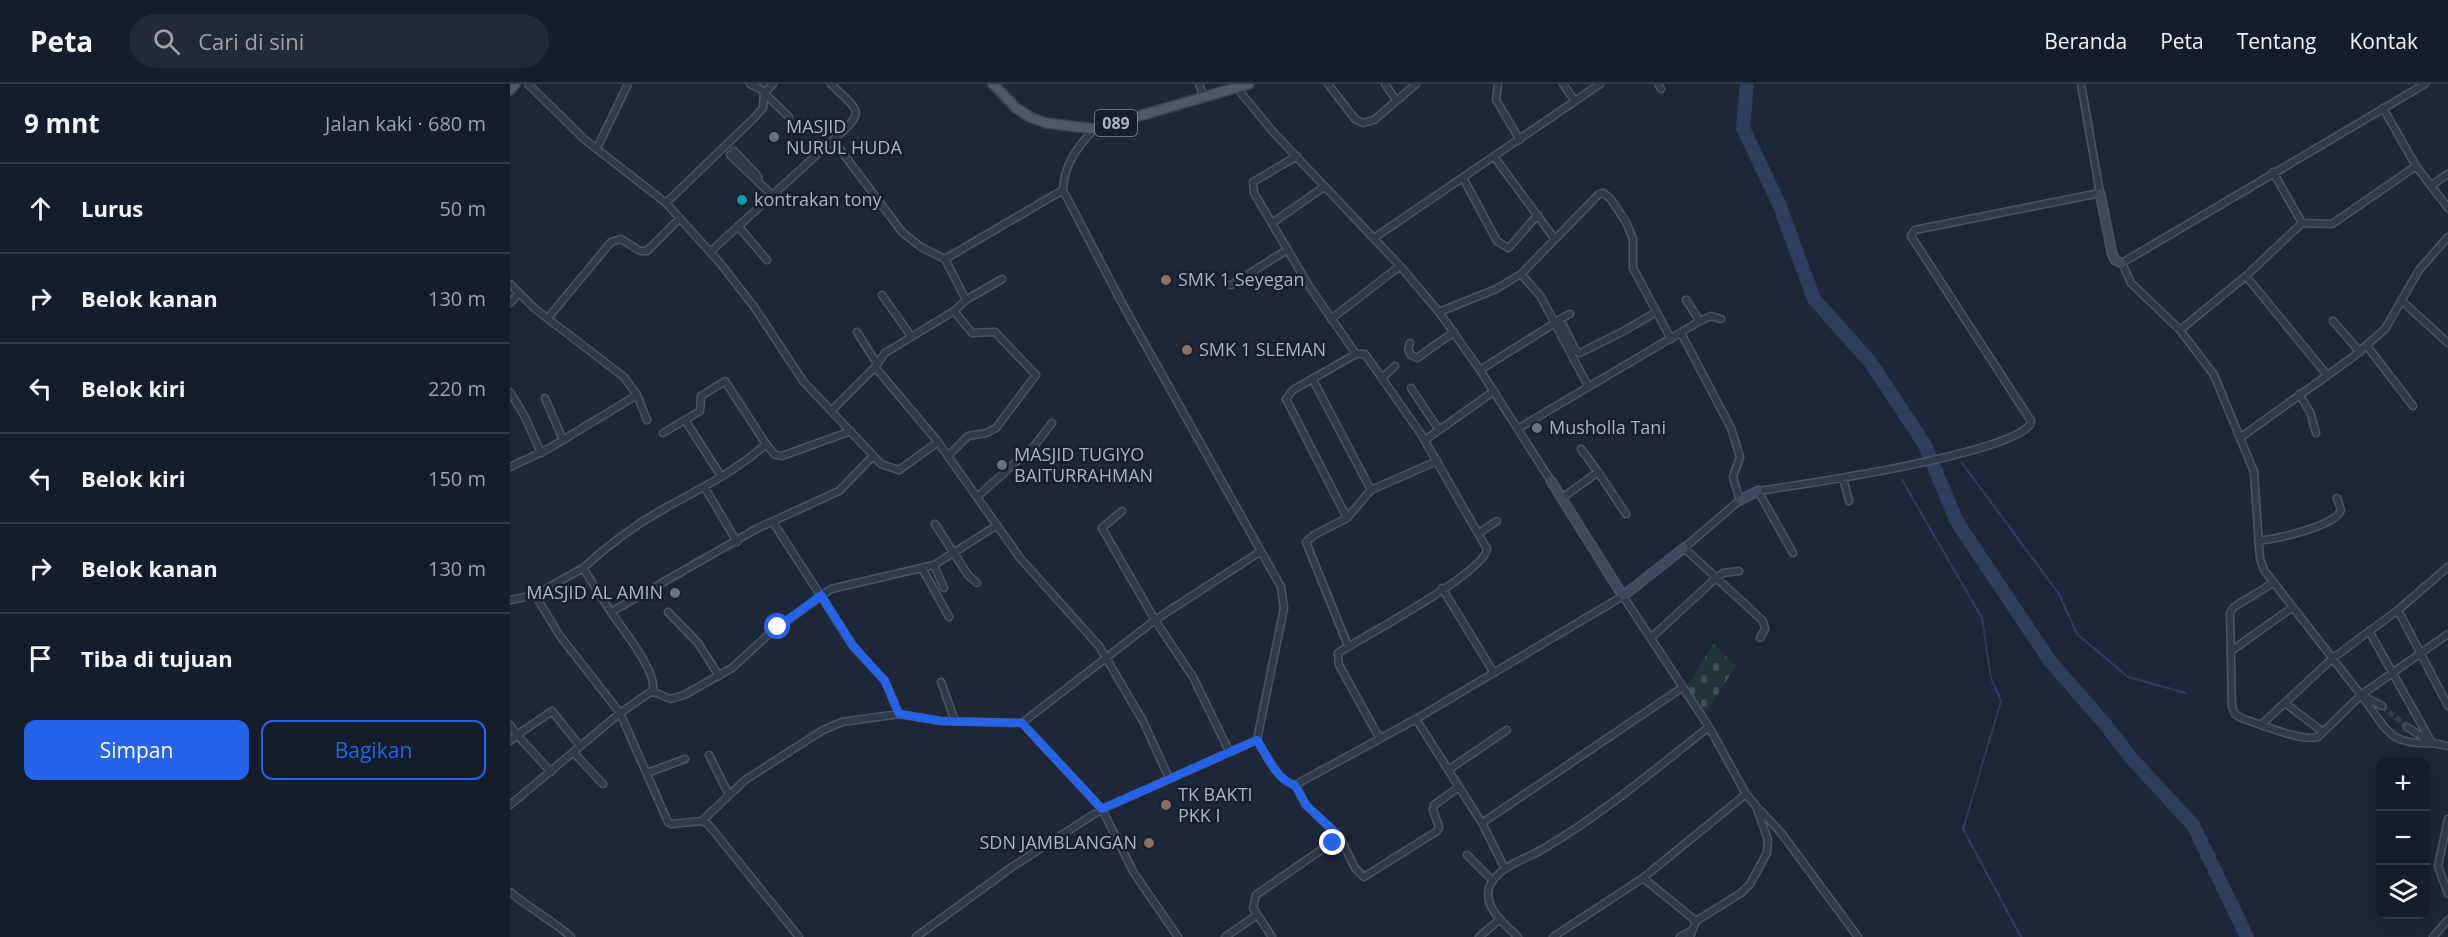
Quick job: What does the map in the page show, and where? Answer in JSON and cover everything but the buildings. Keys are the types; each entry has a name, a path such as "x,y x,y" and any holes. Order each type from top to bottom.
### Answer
{"main road":[{"path":"510,90 515,84"},
{"name":"089","path":"993,84 1016,108 1030,117 1046,123 1094,129 1249,84"}],"street":[{"path":"528,84 569,126 666,203 680,218 755,308 803,381 873,456 888,468 899,470 938,442"},
{"path":"597,148 628,84"},
{"path":"750,84 764,93 789,117"},
{"path":"666,203 763,108 764,93 773,84"},
{"path":"710,252 855,121 858,114 856,108 831,84"},
{"path":"1199,84 1204,97"},
{"path":"1328,84 1355,118 1363,123 1374,120 1416,84"},
{"path":"1385,84 1396,100"},
{"path":"1498,84 1496,100 1520,140"},
{"path":"1563,84 1575,101"},
{"path":"1374,238 1495,158 1600,84"},
{"path":"2081,84 2112,253 2115,260 2122,263 2131,283 2180,330 2207,363 2241,437 2257,484 2260,559 2273,583 2393,738 2410,744 2432,743 2448,746"},
{"path":"2122,263 2426,84"},
{"path":"1237,88 1324,187 1400,266 1454,332 1519,428 1623,596 1709,727 1746,794 1782,834 1858,937"},
{"path":"2383,108 2416,166 2448,208"},
{"path":"1094,129 1070,159 1065,170 1063,190 1123,304 1281,587 1284,608 1257,740 1279,774 1289,784 1295,785 1416,719 1623,596 1740,500 1758,491 1843,478 1945,457 1987,446 2027,428 2031,421 1911,236 1912,232 2100,193"},
{"path":"833,140 902,232 921,247 945,259 966,300"},
{"path":"732,153 758,176 758,180 772,195"},
{"path":"1297,156 1252,185 1287,250 1356,354"},
{"path":"1495,158 1554,238"},
{"path":"2180,330 2246,276 2302,223 2332,224 2416,166"},
{"path":"2273,172 2302,223"},
{"path":"2432,185 2448,174"},
{"path":"1463,178 1497,241 1503,246 1508,248 1513,245 1519,233 1538,215"},
{"path":"1272,223 1324,187"},
{"path":"945,259 1063,190"},
{"path":"1439,312 1496,289 1521,274 1599,194 1607,195 1630,231 1634,245 1633,268 1671,339"},
{"path":"548,318 611,242 621,239 640,251 647,251 680,218"},
{"path":"738,226 767,260"},
{"path":"2241,437 2360,352 2385,329 2419,270 2448,237"},
{"path":"1232,285 1287,250"},
{"path":"1331,319 1400,266"},
{"path":"1521,274 1541,297 1588,386"},
{"path":"2246,276 2327,375"},
{"path":"832,410 885,353 1002,279"},
{"path":"510,284 548,318 624,377 637,395 647,420"},
{"path":"510,303 519,293"},
{"path":"882,295 911,336"},
{"path":"1686,300 1700,321"},
{"path":"2402,301 2448,343"},
{"path":"949,455 968,436 986,433 996,428 1036,375 995,332 972,333 954,311"},
{"path":"1555,322 1563,325 1576,351 1580,353 1624,332 1656,312"},
{"path":"1480,369 1570,314"},
{"path":"1519,428 1700,321 1711,316 1721,319"},
{"path":"2333,321 2360,352"},
{"path":"857,332 875,365 949,455 996,526 1052,597 1089,633 1143,721 1170,778"},
{"path":"1410,343 1408,348 1411,355 1417,358 1454,332"},
{"path":"1681,333 1731,428 1740,458 1733,477 1740,500"},
{"path":"2367,346 2413,406"},
{"path":"1347,518 1286,402 1293,390 1356,354 1365,354 1425,440 1487,549 1484,560 1394,621 1338,653 1337,659 1380,739"},
{"path":"1382,378 1395,366"},
{"path":"1313,380 1371,490"},
{"path":"663,433 700,411 700,396 725,381 766,444 776,455 782,456 851,431"},
{"path":"1411,388 1439,430"},
{"path":"1425,440 1494,391"},
{"path":"510,392 525,417 541,453"},
{"path":"2299,394 2310,412 2316,432"},
{"path":"510,467 541,453 637,395"},
{"path":"544,398 563,440"},
{"path":"686,420 721,476"},
{"path":"978,497 1035,445 1052,423"},
{"path":"510,601 535,595 583,568 618,537 705,488 766,444"},
{"path":"1581,449 1626,514"},
{"path":"611,612 773,522 839,491 873,456"},
{"path":"1348,646 1306,542 1347,518 1371,490 1437,461"},
{"path":"1562,498 1598,472"},
{"path":"1843,478 1849,501"},
{"path":"705,488 737,542"},
{"path":"1758,491 1793,553"},
{"path":"2258,541 2297,533 2335,518 2340,510 2337,498"},
{"path":"1122,511 1102,528 1155,620 1193,677 1229,751"},
{"path":"1479,533 1497,521"},
{"path":"773,522 853,646 885,681 899,714"},
{"path":"935,524 968,575 978,583"},
{"path":"652,691 674,699 719,676 821,595 842,584 934,565 996,526"},
{"path":"1684,548 1763,621 1765,629 1760,638"},
{"path":"702,821 745,780 823,730 851,720 899,714 955,721 1022,723 1155,620 1261,550"},
{"path":"934,565 944,588"},
{"path":"2262,724 2332,658 2398,610 2448,567"},
{"path":"510,805 620,713 652,691 654,680 643,658 583,568"},
{"path":"922,568 949,617"},
{"path":"1652,637 1716,578 1723,573 1739,571"},
{"path":"2273,583 2230,613 2235,714 2310,739 2323,732 2361,695 2448,634"},
{"path":"1442,588 1494,673"},
{"path":"535,595 560,636 620,713 668,822 675,824 702,821 714,828 799,937"},
{"path":"2231,651 2293,607"},
{"path":"2398,610 2448,706"},
{"path":"668,612 698,643 719,676"},
{"path":"2369,632 2394,672 2432,743"},
{"path":"941,682 955,721"},
{"path":"1482,824 1683,687"},
{"path":"2361,695 2382,706"},
{"path":"2285,703 2323,732"},
{"path":"510,741 552,711 580,746"},
{"path":"1416,719 1482,824 1505,869"},
{"path":"1022,723 1102,809 1134,873 1178,937"},
{"path":"510,725 551,772"},
{"path":"1518,937 1499,920 1488,899 1488,891 1493,880 1505,869 1586,823 1709,727"},
{"path":"2408,727 2432,743"},
{"path":"1448,770 1507,730"},
{"path":"916,937 1012,867 1102,809 1257,740"},
{"path":"574,753 603,784"},
{"path":"708,755 729,795"},
{"path":"647,773 685,759"},
{"path":"1295,785 1306,805 1340,837 1355,868 1364,877 1437,831 1439,827 1434,805 1459,787"},
{"path":"1553,937 1643,878 1746,794"},
{"path":"1680,937 1690,934 1696,921 1741,893 1760,868 1767,854 1768,840 1756,806"},
{"path":"2448,819 2438,866 2448,894"},
{"path":"1272,937 1253,908 1256,895 1340,837"},
{"path":"1467,855 1493,880"},
{"path":"1643,878 1696,921"},
{"path":"510,892 529,908 556,923 571,937"},
{"path":"1225,937 1257,915"},
{"path":"1479,937 1499,920"},
{"path":"2433,937 2448,920"}],"green space":[{"path":"1713,644 1736,666 1705,715 1687,686"}],"waterway":[{"path":"1747,84 1743,128 1779,204 1814,299 1871,363 1925,445 1957,522 2050,661 2132,759 2193,825 2247,937"},
{"path":"1962,463 2059,594 2077,634 2128,677 2186,693"},
{"path":"1902,480 1982,618 1991,678 2001,701 1963,829 2021,937"}],"tunnel":[{"path":"2382,706 2407,727"}],"place":[{"name":"MASJID NURUL HUDA","path":"774,137"},
{"name":"kontrakan tony","path":"742,200"},
{"name":"SMK 1 Seyegan","path":"1166,280"},
{"name":"SMK 1 SLEMAN","path":"1187,350"},
{"name":"Musholla Tani","path":"1537,428"},
{"name":"MASJID TUGIYO BAITURRAHMAN","path":"1002,465"},
{"name":"MASJID AL AMIN","path":"675,593"},
{"name":"TK BAKTI PKK I","path":"1166,805"},
{"name":"SDN JAMBLANGAN","path":"1149,843"}],"route":[{"path":"778,627 821,595 853,646 885,681 899,714 941,721 1022,723 1102,809 1257,740 1284,780 1295,785 1306,805 1331,826 1340,837 1333,843"}]}
